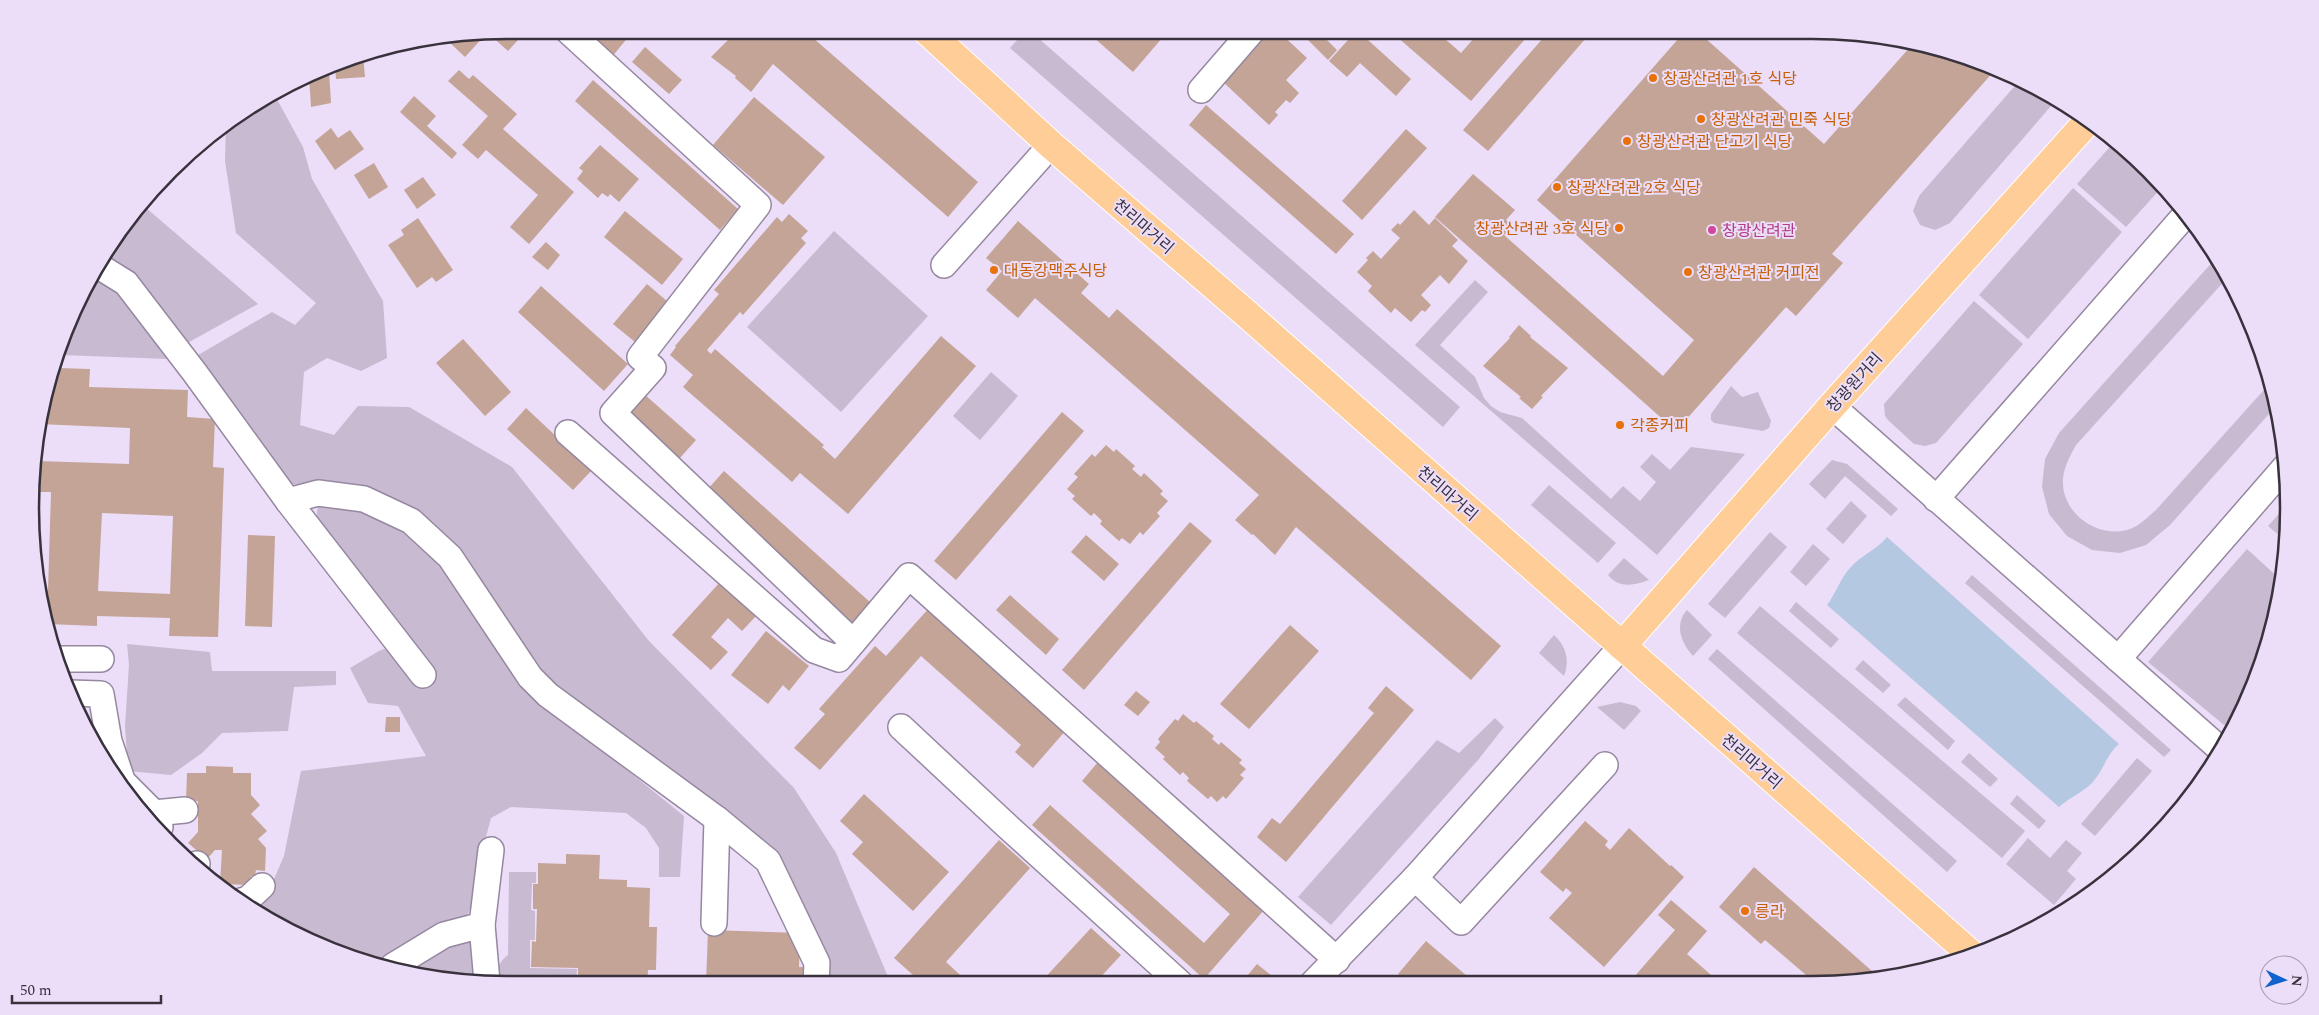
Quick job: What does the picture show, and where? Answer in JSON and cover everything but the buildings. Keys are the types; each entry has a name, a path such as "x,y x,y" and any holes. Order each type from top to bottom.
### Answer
{"main road":[{"name":"천리마거리","path":"936,39 1052,145 1967,949"},
{"name":"창광원거리","path":"1622,646 1832,406 2083,126"}],"street":[{"path":"577,39 758,205 640,357 653,368 614,413 853,642"},
{"path":"1201,90 1245,39"},
{"path":"944,265 1052,145"},
{"path":"1936,499 2182,220"},
{"path":"105,269 126,283 195,373 288,501 424,675"},
{"path":"1832,406 2215,745"},
{"path":"568,433 814,650 839,659 909,576 1337,960"},
{"path":"2118,659 2279,474"},
{"path":"288,501 318,493 364,499 412,521 450,557 530,677 548,695 717,819 768,860 817,963 816,976"},
{"path":"1320,976 1414,878 1622,646"},
{"path":"64,659 101,659"},
{"path":"77,693 101,694 109,740 118,768"},
{"path":"902,727 1172,976"},
{"path":"1414,878 1461,922 1605,765"},
{"path":"158,820 184,810"},
{"path":"714,923 717,819"},
{"path":"486,975 482,925 491,850"},
{"path":"249,898 262,886"},
{"path":"398,963 444,935 482,925"}],"shaded area":[{"path":"1018,39 1039,39 1460,407 1443,427 1010,48"},
{"path":"2015,85 2051,105 1950,223 1935,230 1920,225 1913,211 1919,196"},
{"path":"277,100 303,147 312,179 383,301 387,358 361,371 327,358 304,372 300,425 334,435 358,406 409,407 512,467 649,641 794,788 836,853 888,976 830,976 830,964 778,853 726,811 553,685 537,669 455,549 306,486 283,483 193,358 272,312 295,325 316,303 236,233 225,161 226,133"},
{"path":"2110,146 2158,192 2126,227 2077,184"},
{"path":"2073,188 2122,232 2028,339 1979,295"},
{"path":"147,208 258,304 182,346 153,299 110,259"},
{"path":"834,231 928,316 841,412 747,327"},
{"path":"2211,263 2223,283 2076,445 2066,464 2064,474 2063,485 2071,508 2090,525 2114,532 2138,525 2156,510 2265,389 2270,413 2170,525 2146,545 2120,553 2092,550 2067,536 2049,514 2042,487 2045,459 2059,433"},
{"path":"100,277 124,294 168,359 65,355 74,328"},
{"path":"1475,280 1488,292 1440,345 1475,377 1484,398 1491,406 1500,412 1522,418 1611,499 1623,486 1640,501 1656,482 1640,467 1652,454 1670,470 1691,447 1745,454 1657,555 1415,345"},
{"path":"1974,301 2023,344 1936,443 1925,446 1914,444 1885,416 1884,404"},
{"path":"991,372 1018,396 980,440 953,416"},
{"path":"1731,386 1742,397 1758,392 1771,421 1769,428 1763,431 1714,423 1711,420 1711,414"},
{"path":"1832,460 1847,464 1898,509 1891,516 1845,476 1825,499 1809,484"},
{"path":"1549,485 1616,543 1598,563 1531,505"},
{"path":"1851,501 1867,516 1843,544 1826,529"},
{"path":"335,503 363,508 423,544 550,708 684,816 680,877 659,877 659,848 646,828 626,813 511,807 491,818 481,855 480,883 468,914 388,960 328,941 300,928 262,906 284,856 301,771 426,756 398,706 368,703 350,668 379,651 395,645 316,520 318,506"},
{"path":"2280,513 2279,535 2268,526"},
{"path":"1770,532 1787,547 1725,618 1708,604"},
{"path":"1813,544 1830,559 1806,586 1790,572"},
{"path":"2247,549 2275,575 2264,629 2255,658 2245,687 2226,725 2148,662"},
{"path":"1624,558 1649,580 1627,585 1612,579 1608,575"},
{"path":"1972,575 2171,750 2164,757 1965,583"},
{"path":"1796,602 1839,639 1831,648 1789,611"},
{"path":"1760,606 2025,831 2002,858 1737,633"},
{"path":"1687,610 1712,635 1693,656 1682,639 1680,627 1683,615"},
{"path":"1554,635 1566,654 1567,664 1564,676 1539,653"},
{"path":"127,644 210,652 212,671 336,671 336,685 294,687 288,731 222,733 202,753 171,775 128,771 125,726 129,665"},
{"path":"1717,649 1957,861 1947,872 1708,659"},
{"path":"1863,660 1891,685 1883,693 1855,669"},
{"path":"1905,697 1955,741 1948,750 1897,705"},
{"path":"1620,702 1636,706 1641,711 1624,730 1597,707"},
{"path":"1495,718 1504,727 1478,760 1331,925 1298,897 1437,740 1459,753"},
{"path":"1969,753 1998,779 1990,787 1961,762"},
{"path":"2137,758 2152,771 2095,836 2081,824"},
{"path":"2017,795 2046,821 2039,829 2010,804"},
{"path":"2028,838 2050,858 2066,840 2082,853 2067,871 2076,879 2054,905 2006,864"},
{"path":"509,872 536,872 536,883 532,883 531,910 535,911 535,940 530,940 530,968 577,969 577,976 498,976 502,961 508,955"},
{"path":"457,938 474,944 480,975 446,972 413,966"}],"water":[{"path":"1887,537 2119,744 2092,783 2059,807 1827,605 1850,568 1879,546"}],"place":[{"name":"창광산려관 1호 식당","path":"1653,78"},
{"name":"창광산려관 민죽 식당","path":"1701,119"},
{"name":"창광산려관 단고기 식당","path":"1627,141"},
{"name":"창광산려관 2호 식당","path":"1557,187"},
{"name":"창광산려관 3호 식당","path":"1619,228"},
{"name":"창광산려관","path":"1712,230"},
{"name":"대동강맥주식당","path":"994,270"},
{"name":"창광산려관 커피전","path":"1688,272"},
{"name":"각종커피","path":"1620,425"},
{"name":"릉라","path":"1745,911"}]}
